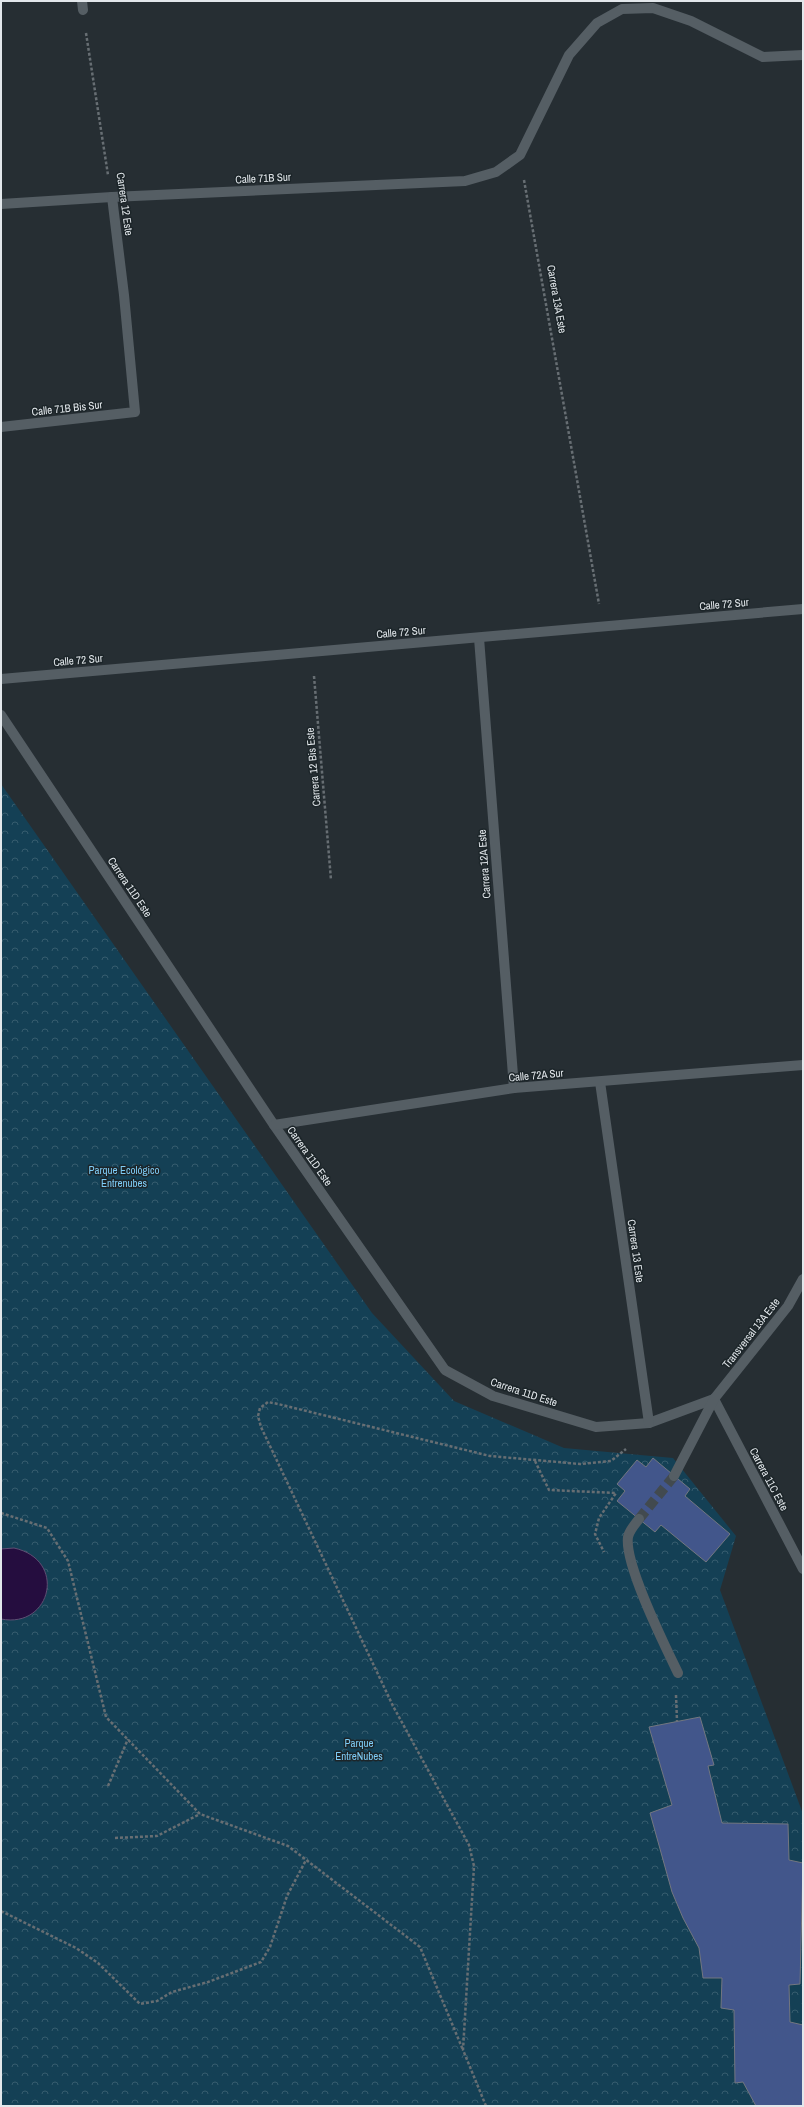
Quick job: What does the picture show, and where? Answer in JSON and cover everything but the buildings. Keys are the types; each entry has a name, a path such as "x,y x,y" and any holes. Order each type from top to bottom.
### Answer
{"street":[{"path":"520,155 569,55 597,23 622,10 653,8 691,21 763,57 803,55"},
{"name":"Calle 71B Sur","path":"1,204 112,197 465,181 496,172 520,155"},
{"name":"Carrera 12 Este","path":"112,197 124,295 135,412"},
{"name":"Calle 71B Bis Sur","path":"1,427 135,412"},
{"name":"Calle 72 Sur","path":"1,679 803,609"},
{"name":"Carrera 12A Este","path":"479,638 514,1088"},
{"name":"Carrera 11D Este","path":"1,715 274,1125 445,1370 493,1396 596,1427 648,1423 714,1399"},
{"name":"Calle 72A Sur","path":"274,1125 514,1088 803,1065"},
{"name":"Carrera 13 Este","path":"600,1082 648,1423"},
{"name":"Transversal 13A Este","path":"674,1476 714,1399 788,1306 803,1279"},
{"name":"Carrera 11C Este","path":"714,1399 803,1569"},
{"path":"639,1519 628,1537 630,1558 654,1624 678,1673"}],"path":[{"name":"Carrera 12 Este","path":"82,6 112,197"},
{"name":"Carrera 13A Este","path":"520,155 603,626"},
{"name":"Carrera 12 Bis Este","path":"312,652 331,880"},
{"path":"463,2050 474,1866 469,1845 392,1706 261,1427 258,1416 260,1408 268,1402 278,1404 498,1457 580,1464 611,1461 629,1447"},
{"path":"1,1514 47,1528 68,1561 106,1717 200,1814 288,1846 420,1947 486,2106"},
{"path":"108,1786 128,1739"},
{"path":"115,1838 158,1836 200,1814"},
{"path":"1,1911 82,1952 98,1963 140,2004 157,2001 172,1992 208,1982 261,1962 270,1947 287,1896 306,1860"}],"green space":[{"name":"Parque EntreNubes","path":"1,784 372,1313 454,1401 564,1448 673,1458 736,1536 720,1590 803,1814 803,2106 1,2106"}],"shaded area":[{"path":"14,1548 31,1555 42,1566 47,1578 46,1592 41,1604 32,1614 18,1619 1,1619 1,1549"}],"tunnel":[{"path":"639,1519 674,1476"}],"park label":[{"name":"Parque Ecológico Entrenubes","path":"124,1176"}]}
